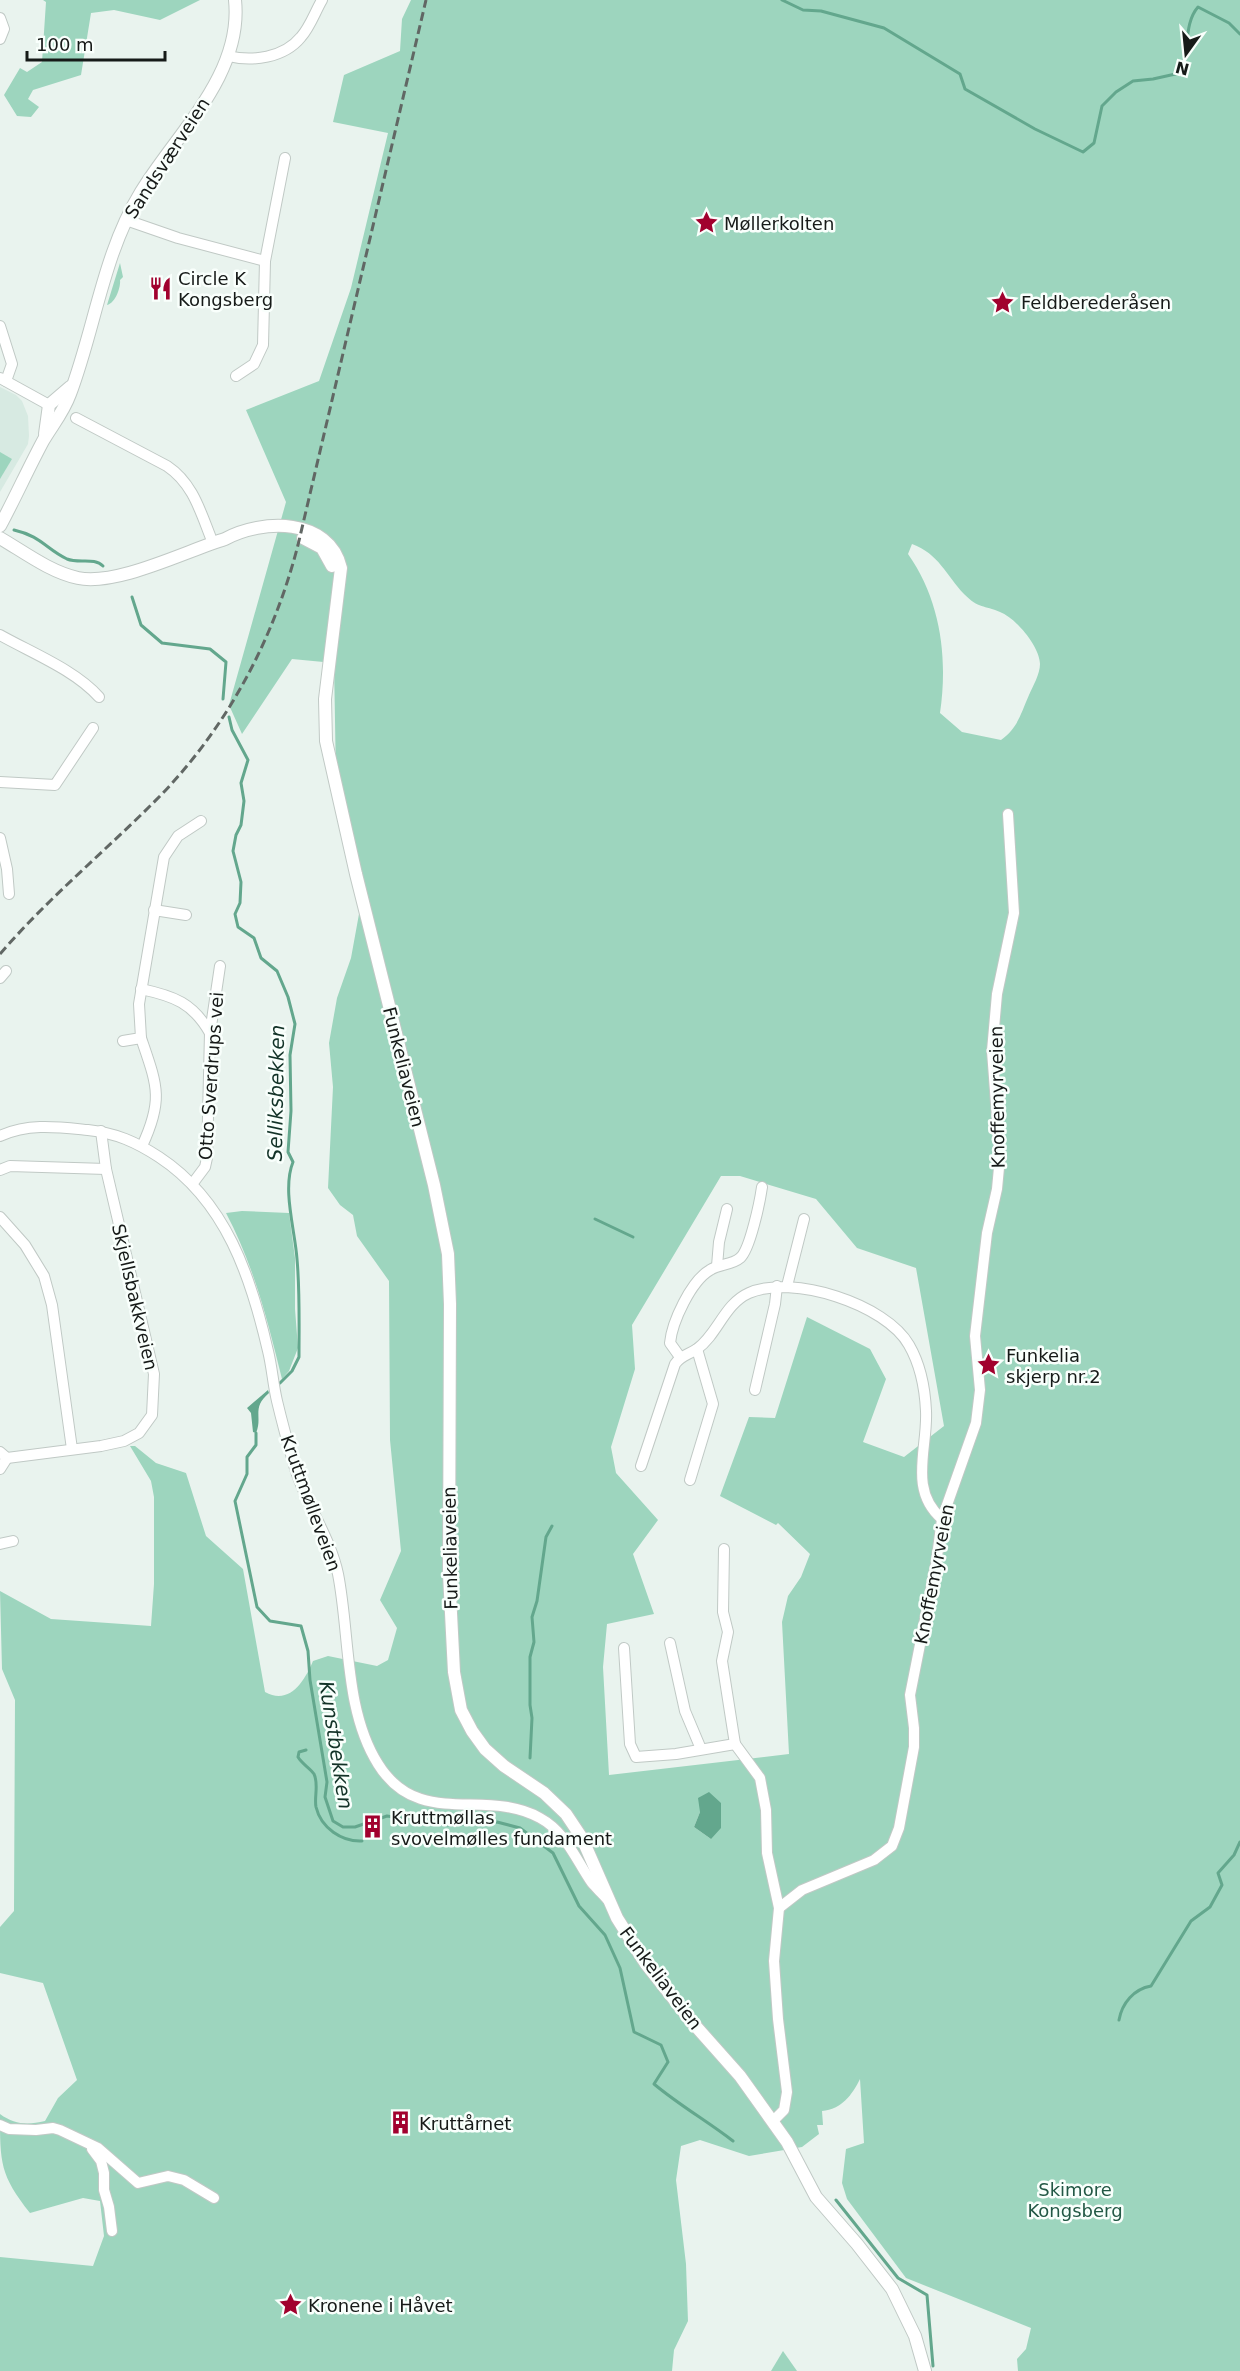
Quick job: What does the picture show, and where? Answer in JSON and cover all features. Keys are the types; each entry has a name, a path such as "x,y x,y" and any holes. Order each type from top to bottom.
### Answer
{"street":[{"name":"Sandsværveien","path":"0,526 44,439 55,409 73,384 126,220 150,177 210,92 228,56 235,22 235,0"},
{"path":"228,56 251,59 279,52 301,38 322,0"},
{"path":"0,18 4,29 0,39"},
{"path":"236,376 254,364 262,345 265,261 285,158"},
{"path":"126,220 178,238 265,261"},
{"path":"0,326 12,364 3,379 55,409"},
{"path":"76,418 167,466 181,476 219,541"},
{"name":"Funkeliaveien","path":"0,538 60,572 87,579 121,574 219,541 272,533 305,538 325,552 338,582 325,699 326,741 356,874 434,1185 448,1254 450,1304 449,1574 454,1672 458,1698 472,1731 485,1749 504,1766 544,1793 566,1814 582,1838 607,1899 646,1964 692,2022 740,2076 773,2121 816,2196 857,2244 901,2305 915,2336 925,2371"},
{"path":"0,635 87,684 99,697"},
{"path":"0,782 55,786 93,728"},
{"name":"Knoffemyrveien","path":"779,1908 802,1890 883,1854 892,1846 899,1828 914,1747 910,1695 936,1564 942,1519 976,1423 981,1390 975,1336 987,1233 997,1189 1000,1157 992,1051 997,994 1014,913 1008,814"},
{"path":"142,1146 153,1123 157,1099 156,1082 141,1038 138,1021 154,910 166,852 178,836 201,821"},
{"path":"0,838 7,869 9,894"},
{"path":"154,910 186,915"},
{"name":"Otto Sverdrups vei","path":"193,1183 205,1167 207,1158 210,1033 220,966"},
{"path":"141,989 164,993 186,1005 200,1015 210,1033"},
{"path":"123,1041 141,1038"},
{"name":"Kruttmølleveien","path":"0,1136 24,1128 45,1125 101,1131 128,1138 176,1168 193,1183 213,1208 243,1261 268,1352 277,1401 297,1476 337,1571 358,1711 365,1737 378,1763 399,1787 422,1800 443,1804 501,1807 540,1818 559,1833 593,1885 607,1899"},
{"name":"Skjellsbakkveien","path":"4,1455 100,1446 124,1441 139,1433 152,1415 154,1374 106,1169 101,1131"},
{"path":"0,1170 10,1167 106,1169"},
{"path":"680,1357 670,1343 676,1321 699,1281 709,1270 734,1262 742,1256 753,1227 762,1187"},
{"path":"717,1266 719,1242 727,1209"},
{"path":"0,1217 25,1245 44,1276 52,1305 72,1449"},
{"path":"754,1390 775,1304 804,1219"},
{"path":"640,1466 675,1364 680,1357 697,1349 734,1303 748,1293 782,1286 839,1296 884,1318 908,1343 920,1371 926,1410 926,1437 921,1460 924,1491 931,1510 942,1519"},
{"path":"690,1480 713,1404 697,1349"},
{"path":"0,1469 4,1455"},
{"path":"0,1544 13,1541"},
{"path":"724,1549 723,1612 728,1632 722,1662 735,1744 760,1778 766,1810 767,1853 779,1908 774,1961 787,2092 784,2110 773,2121"},
{"path":"670,1642 685,1711 701,1749"},
{"path":"624,1648 630,1744 636,1757 735,1744"},
{"path":"0,2125 9,2129 53,2128 98,2148 138,2184 168,2176 184,2180 214,2198"},
{"path":"88,2145 101,2161 112,2231"}],"shaded area":[{"path":"0,387 16,395 22,401 28,416 29,436 28,444 0,492"},
{"path":"268,1390 269,1393 260,1403 256,1433 253,1432 251,1413 247,1408"},
{"path":"709,1792 721,1803 721,1828 711,1839 694,1827 700,1812 698,1798"}],"green space":[{"path":"43,0 200,0 160,20 114,10 91,13 81,75 33,90 28,99 39,107 31,117 17,116 4,95 20,68 27,72 42,62 46,2"},
{"name":"Skimore Kongsberg","path":"411,0 1240,0 1240,2371 1018,2371 1017,2359 1026,2349 1031,2328 906,2278 847,2199 842,2183 846,2149 864,2143 860,2079 846,2100 829,2110 822,2111 823,2125 817,2125 819,2134 802,2147 749,2156 700,2140 681,2146 676,2180 686,2264 688,2321 674,2350 672,2371 0,2371 0,2257 93,2266 104,2236 100,2201 83,2198 30,2213 7,2178 0,2145 0,2114 22,2123 45,2121 58,2098 77,2080 43,1983 0,1973 0,1927 14,1911 15,1700 2,1669 0,1591 51,1619 151,1626 154,1584 154,1497 151,1481 130,1446 135,1446 156,1463 186,1473 206,1536 243,1569 265,1692 282,1696 289,1693 301,1683 313,1661 328,1656 377,1666 388,1660 397,1628 380,1600 401,1551 390,1440 389,1281 357,1236 353,1215 340,1205 328,1188 333,1087 329,1043 337,998 351,958 363,892 336,778 334,663 292,659 242,734 229,705 286,502 246,410 319,381 351,288 388,133 333,122 344,75 400,51 402,19","holes":["912,544 936,559 969,599 1013,620 1036,650 1040,664 1038,676 1018,720 1001,740 962,732 940,713 943,672 939,630 928,591 908,554","721,1176 740,1176 816,1199 857,1248 916,1268 944,1426 904,1457 863,1442 886,1379 870,1349 807,1317 775,1418 749,1417 720,1496 776,1525 778,1523 810,1554 801,1577 788,1596 782,1622 789,1754 609,1775 603,1667 607,1624 654,1614 633,1554 658,1520 616,1473 611,1447 635,1369 632,1325","700,1812 711,1839 694,1827"]},
{"path":"120,263 123,277 120,280 119,290 115,298 107,305"},
{"path":"0,452 12,459 0,479"},
{"path":"242,1211 289,1213 295,1258 298,1348 289,1371 282,1379 266,1315 245,1253 226,1213"},
{"path":"783,2351 797,2371 771,2371"}],"waterway":[{"path":"782,0 803,10 821,11 884,28 960,74 965,89 1035,129 1083,152 1094,143 1102,106 1116,92 1133,81 1180,73 1185,57 1190,22 1198,7 1229,23 1240,34"},
{"name":"Selliksbekken","path":"14,530 37,539 67,559 91,561 103,566"},
{"name":"Selliksbekken","path":"132,597 141,625 162,643 210,649 226,662 223,699"},
{"name":"Selliksbekken","path":"229,717 232,730 248,760 241,783 244,801 241,825 236,835 233,851 241,882 240,903 235,914 238,927 254,938 261,958 277,971 288,997 295,1024 290,1055 291,1111 288,1152 293,1162 289,1197 298,1271 299,1357 292,1371 280,1383"},
{"path":"595,1219 633,1237"},
{"name":"Kunstbekken","path":"256,1433 256,1445 247,1457 247,1474 235,1501 257,1607 270,1621 301,1626 308,1651 310,1680 327,1782 325,1797 333,1821 343,1827 355,1827 387,1816 448,1825 497,1822 520,1828 553,1853 579,1906 605,1935 620,1968 634,2032 661,2045 668,2062 654,2084 733,2141"},
{"path":"530,1758 532,1718 530,1657 534,1642 532,1617 537,1601 546,1537 552,1526"},
{"path":"306,1750 299,1752 298,1757 314,1774 316,1807 322,1821 340,1836 362,1841"},
{"path":"1119,2020 1130,1998 1139,1990 1151,1986 1191,1921 1210,1907 1222,1885 1218,1873 1234,1855 1240,1842"},
{"name":"Kunstbekken","path":"836,2200 898,2278 927,2295 933,2366"}],"railway":[{"path":"0,954 59,892 162,794 186,767 228,709 262,646 288,580 298,545 426,0"}],"place":[{"name":"Møllerkolten","path":"706,223"},
{"name":"Circle K Kongsberg","path":"160,288"},
{"name":"Feldberederåsen","path":"1003,302"},
{"name":"Funkelia skjerp nr.2","path":"988,1365"},
{"name":"Kruttmøllas svovelmølles fundament","path":"373,1827"},
{"name":"Kruttårnet","path":"401,2123"},
{"name":"Kronene i Håvet","path":"290,2305"}]}
